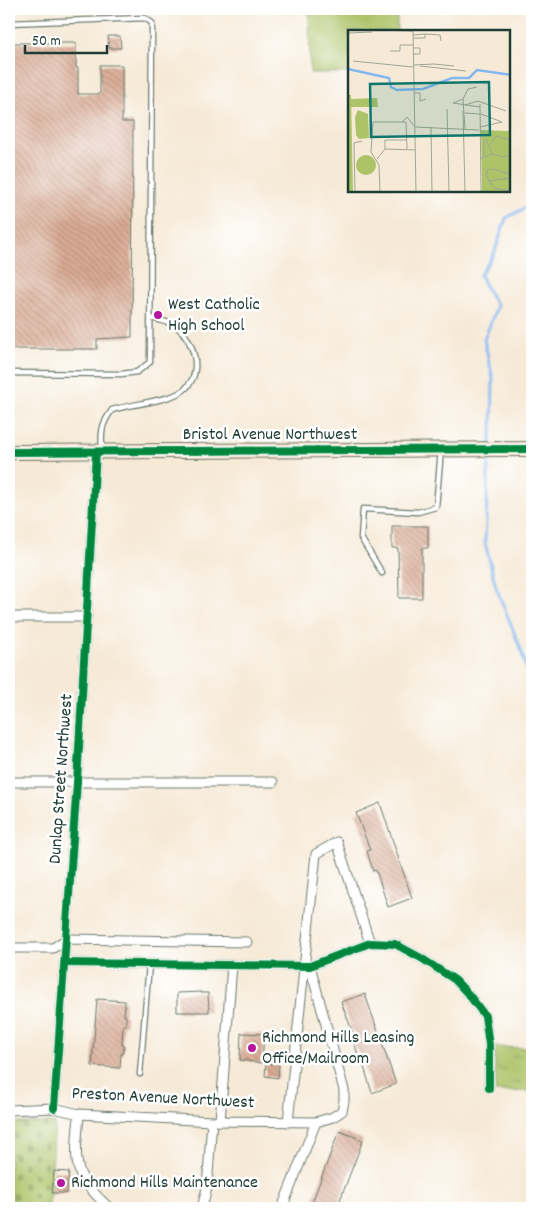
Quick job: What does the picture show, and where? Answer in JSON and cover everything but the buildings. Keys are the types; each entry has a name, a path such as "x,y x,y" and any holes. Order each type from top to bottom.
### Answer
{"street":[{"name":"Bristol Avenue Northwest","path":"9,452 532,450"},
{"name":"Dunlap Street Northwest","path":"54,1108 99,452"},
{"path":"9,617 87,616"},
{"path":"9,782 273,782"},
{"path":"288,1122 307,966 316,854 337,842 370,943"},
{"path":"9,948 54,948 67,939 247,942"},
{"path":"65,963 307,966 370,943 395,944 455,980 485,1016 489,1045 489,1088"},
{"path":"202,1208 208,1188 232,965"},
{"path":"282,1208 316,1122 342,1112 344,1101 344,1090 307,966"},
{"name":"Preston Avenue Northwest","path":"9,1110 54,1108 79,1114 216,1121 316,1122"},
{"path":"79,1114 78,1170 90,1189 109,1208"}],"lane":[{"path":"9,23 145,18 152,23 150,362 137,372 121,374 9,373"},
{"path":"99,452 101,433 105,420 112,410 165,399 186,389 194,373 196,358 187,338 176,326 151,318"},
{"path":"382,573 361,538 362,508 418,512 436,507 441,449"},
{"path":"140,1074 149,964"}],"green space":[{"path":"309,9 397,9 397,30 348,30 348,73 310,73"},
{"path":"495,1047 531,1048 530,1091 495,1092"},
{"path":"9,1123 55,1123 49,1208 9,1208"}],"waterway":[{"path":"490,445 493,379 484,340 497,306 480,275 494,254 506,218 527,207 532,207"},
{"path":"489,454 485,543 496,587 521,650 532,688"}],"cycle path":[{"path":"9,452 532,449"},
{"path":"54,1108 77,782 96,452"},
{"path":"65,963 310,966 370,943 395,944 455,980 485,1016 489,1045 489,1088"}],"place":[{"name":"West Catholic High School","path":"158,315"},
{"name":"Richmond Hills Leasing Office/Mailroom","path":"252,1048"},
{"name":"Richmond Hills Maintenance","path":"61,1183"}]}
